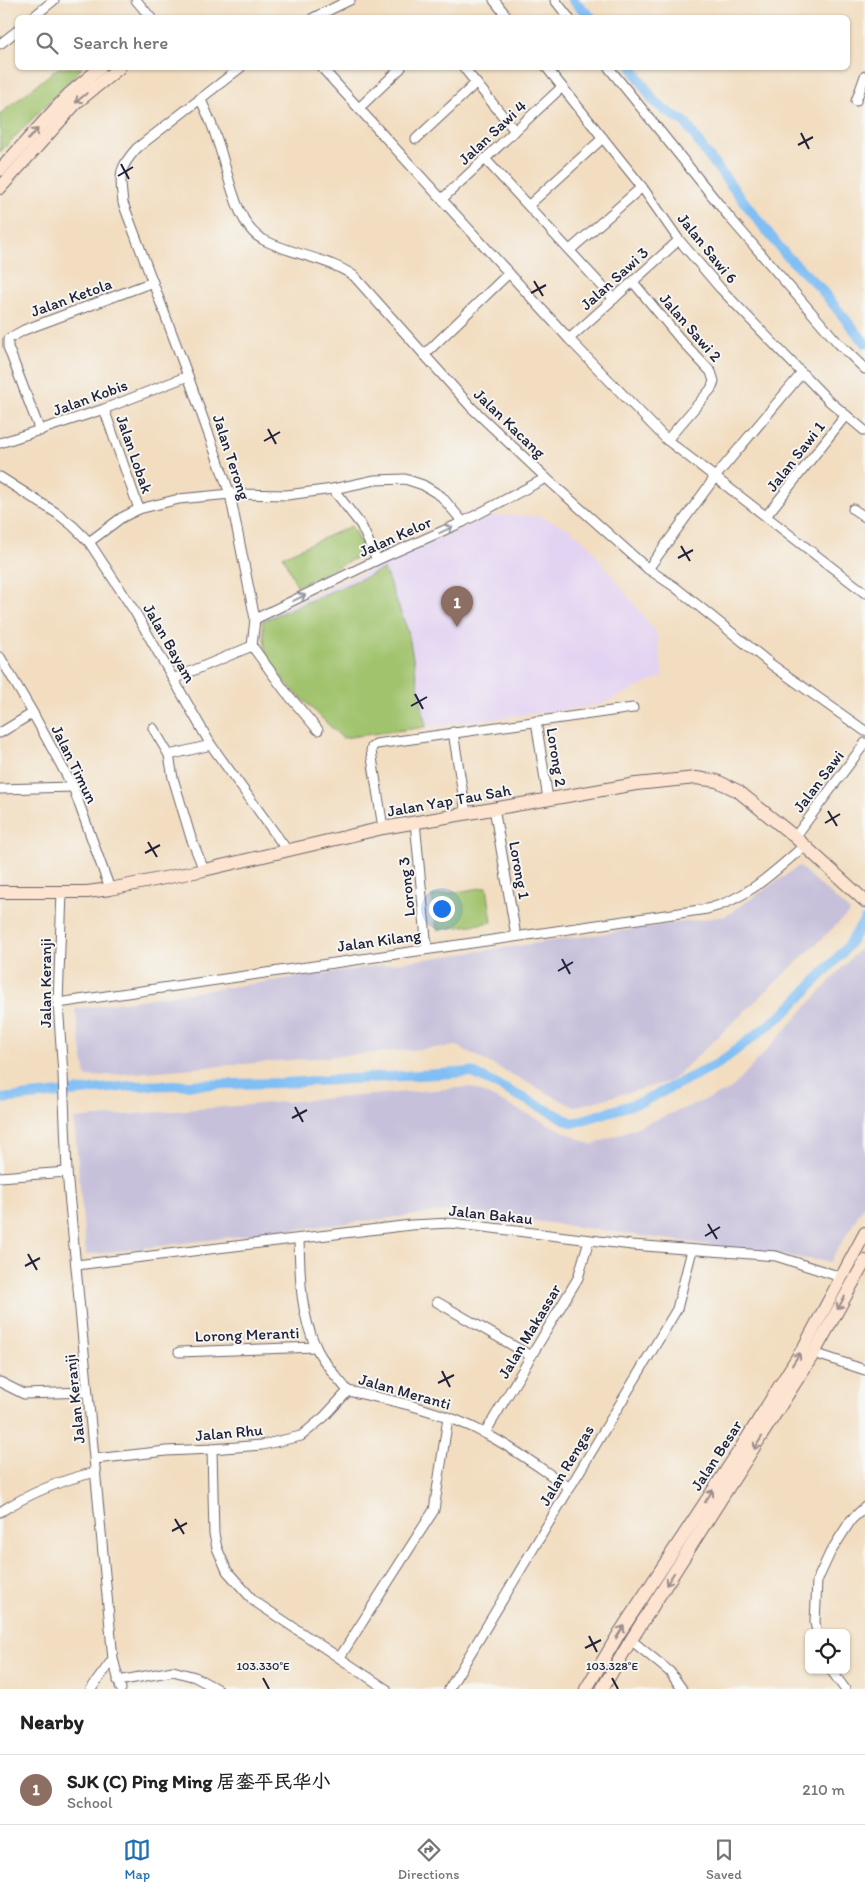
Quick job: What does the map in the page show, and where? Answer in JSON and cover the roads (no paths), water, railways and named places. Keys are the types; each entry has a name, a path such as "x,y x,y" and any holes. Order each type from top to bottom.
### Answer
{"street":[{"path":"36,15 54,0"},
{"path":"136,0 148,15"},
{"path":"319,15 350,0"},
{"path":"494,0 506,15"},
{"path":"555,0 567,15"},
{"path":"0,44 15,32"},
{"path":"0,170 69,94 98,70"},
{"path":"0,188 77,102 117,70"},
{"name":"Jalan Terong","path":"237,70 137,148 126,160 120,176 123,203 230,494 255,619 252,646"},
{"path":"324,70 569,339 668,440 865,592"},
{"path":"358,108 398,70"},
{"path":"466,70 515,131"},
{"name":"Jalan Sawi 6","path":"549,70 642,187 679,240 720,288 802,373 865,431"},
{"path":"611,70 730,218 838,343 865,369"},
{"path":"856,101 865,76"},
{"path":"416,139 476,83"},
{"name":"Jalan Sawi 4","path":"442,199 562,87"},
{"name":"Jalan Kacang","path":"200,98 216,136 240,214 250,230 263,240 347,271 354,276 472,408 546,478 648,569 675,587 772,665 865,731"},
{"path":"529,205 603,138"},
{"path":"485,159 614,299"},
{"path":"570,250 642,187"},
{"name":"Jalan Sawi 3","path":"569,339 679,240"},
{"path":"424,355 509,273"},
{"name":"Jalan Ketola","path":"40,431 8,347 8,339 24,330 153,282"},
{"name":"Jalan Sawi 2","path":"633,282 681,340 711,372 714,381 711,389 668,440"},
{"path":"648,569 716,476 802,373"},
{"name":"Jalan Kobis","path":"0,443 104,409 188,376"},
{"name":"Jalan Lobak","path":"104,409 139,509"},
{"name":"Jalan Sawi 1","path":"767,515 846,415"},
{"name":"Jalan Bayam","path":"0,477 58,514 89,542 135,612 210,746 287,850"},
{"name":"Jalan Kelor","path":"255,619 377,560 463,522 546,478"},
{"path":"89,542 121,518 139,509 179,499 230,494 287,495 333,489 375,480 405,479 424,485 441,496 463,522"},
{"path":"333,489 361,525 377,560"},
{"path":"853,509 865,518"},
{"path":"173,679 252,646 285,691 318,730"},
{"name":"Jalan Timun","path":"0,657 73,787 110,889"},
{"path":"383,828 371,752 372,746 376,744 536,720 634,708"},
{"path":"0,733 33,713"},
{"name":"Lorong 2","path":"536,720 548,798"},
{"path":"153,728 169,755 173,778 191,838 204,870"},
{"path":"453,732 466,813"},
{"name":"Jalan Sawi","path":"800,841 865,743"},
{"path":"169,755 210,746"},
{"name":"Jalan Yap Tau Sah","path":"0,892 62,892 110,889 204,870 383,828 548,798 636,784 696,778 716,781 738,791 800,841 864,901"},
{"path":"0,789 73,787"},
{"name":"Lorong 1","path":"494,808 516,936"},
{"name":"Lorong 3","path":"415,822 428,948"},
{"name":"Jalan Kilang","path":"58,1002 707,909 723,905 758,886 800,841"},
{"name":"Jalan Keranji","path":"62,892 58,1002 67,1172 113,1659 120,1685"},
{"path":"0,1177 67,1172"},
{"name":"Jalan Bakau","path":"76,1266 411,1226 451,1223 589,1240 776,1256 841,1277"},
{"name":"Jalan Besar","path":"586,1689 620,1632 741,1448 804,1348 865,1233"},
{"name":"Jalan Meranti","path":"299,1239 300,1288 316,1347 348,1391 395,1401 448,1418 485,1433 570,1488"},
{"name":"Jalan Makassar","path":"485,1433 578,1278 589,1240"},
{"name":"Jalan Rengas","path":"449,1689 677,1309 692,1250"},
{"name":"Jalan Besar","path":"602,1689 631,1640 814,1353 865,1261"},
{"path":"437,1302 531,1356"},
{"name":"Lorong Meranti","path":"179,1352 316,1347"},
{"path":"814,1353 865,1370"},
{"path":"0,1382 24,1394 88,1392"},
{"name":"Jalan Rhu","path":"95,1459 166,1451 212,1450 262,1445 301,1436 324,1417 348,1391"},
{"path":"340,1657 434,1510 448,1418"},
{"path":"212,1450 214,1534 217,1548 228,1572 254,1601 386,1689"},
{"path":"0,1512 25,1497 59,1482 96,1472"},
{"path":"816,1629 817,1581 830,1553 850,1520 865,1507"},
{"path":"631,1640 670,1672 682,1689"},
{"path":"91,1689 113,1659"},
{"path":"120,1685 173,1671 195,1677 217,1689"},
{"path":"834,1674 845,1689"}],"waterway":[{"path":"573,0 589,15"},
{"path":"634,70 653,100 663,109 685,122 706,153 784,253 819,287 865,343"},
{"path":"0,1099 131,1086 284,1083 471,1072 573,1123 644,1101 719,1063 786,1012 844,951 865,920"}],"place":[{"name":"SJK (C) Ping Ming 居銮平民华小","path":"457,627"}]}
